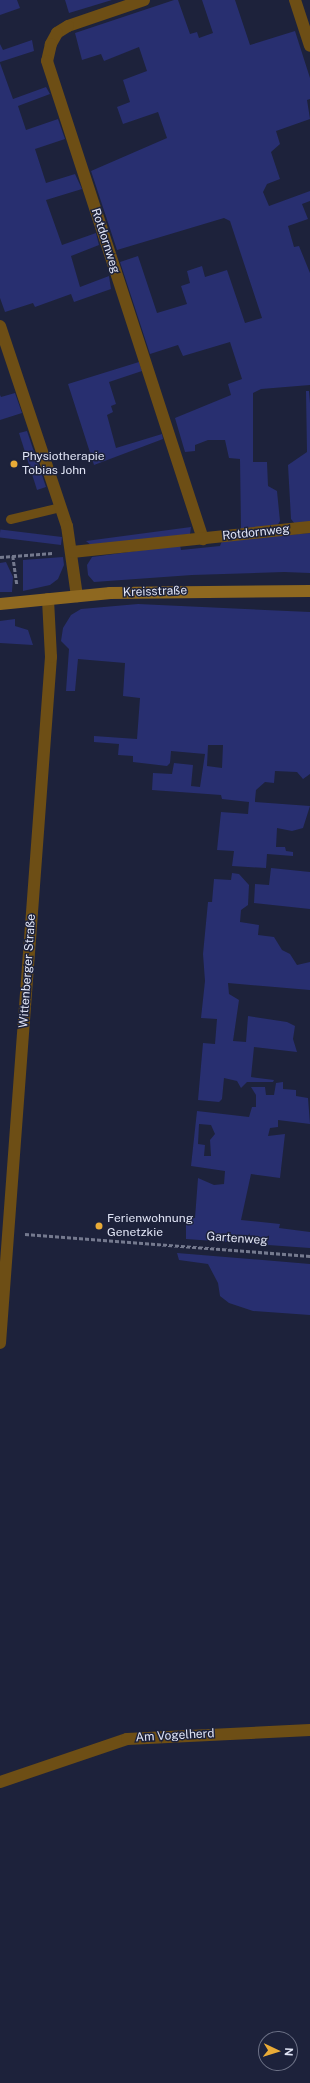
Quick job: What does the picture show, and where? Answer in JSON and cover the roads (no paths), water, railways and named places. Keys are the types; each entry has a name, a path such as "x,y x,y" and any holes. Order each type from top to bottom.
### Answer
{"main road":[{"name":"Kreisstraße","path":"0,604 77,596 165,591 310,591"}],"street":[{"name":"Rotdornweg","path":"144,0 68,26 57,33 51,44 47,61 203,539"},
{"path":"294,0 310,46"},
{"path":"0,326 60,507 72,552 77,596"},
{"name":"Rotdornweg","path":"72,552 310,527"},
{"name":"Wittenberger Straße","path":"0,1344 51,657 48,599"},
{"name":"Am Vogelherd","path":"0,1782 127,1739 310,1730"}],"lane":[{"path":"10,519 60,507"}],"place":[{"name":"Physiotherapie Tobias John","path":"14,464"},
{"name":"Ferienwohnung Genetzkie","path":"99,1226"}]}
